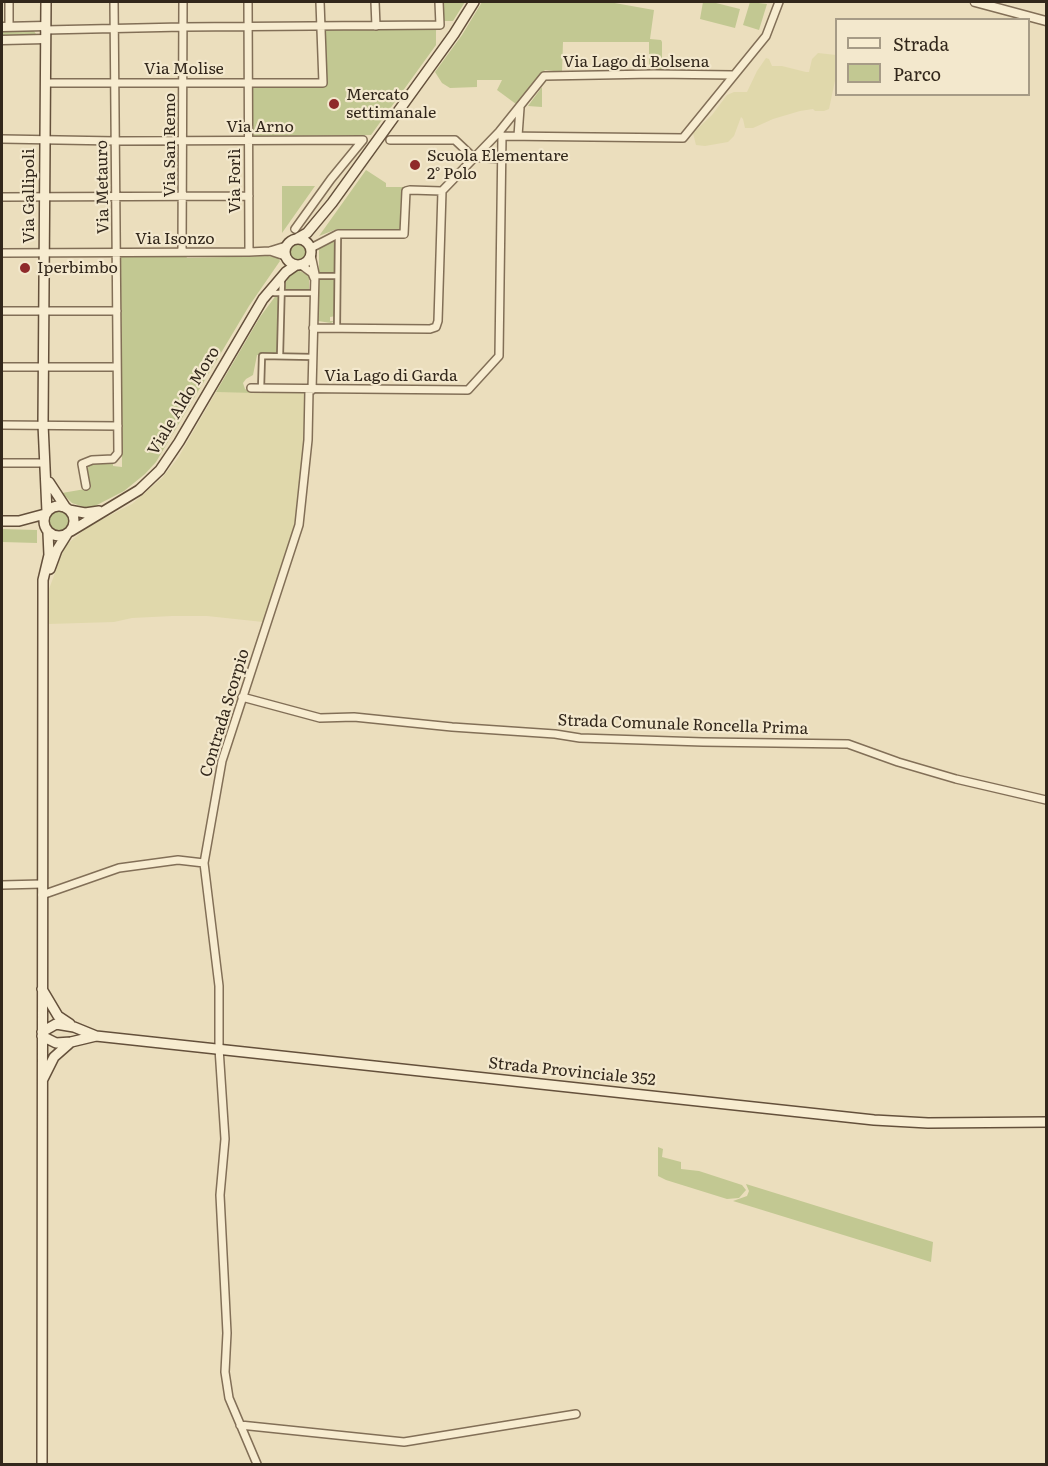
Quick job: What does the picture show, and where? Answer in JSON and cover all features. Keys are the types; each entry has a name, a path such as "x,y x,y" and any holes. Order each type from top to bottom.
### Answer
{"main road":[{"name":"Via Gallipoli","path":"46,2 43,424 46,513"},
{"name":"Viale Aldo Moro","path":"19,521 57,537 69,533 140,490 167,460 266,295 280,276 291,240 297,234 307,232 332,203 454,34 474,2"},
{"name":"Viale Aldo Moro","path":"280,276 307,262 315,232 332,203"},
{"path":"297,234 304,239 311,250"},
{"path":"286,253 298,265"},
{"name":"Via Gallipoli","path":"45,463 52,489 68,509"},
{"name":"Viale Aldo Moro","path":"2,521 19,521 46,513 54,507 93,513 116,505"},
{"path":"43,598 54,558 74,523 68,509"},
{"path":"42,1464 43,580 49,555 47,531 43,521 46,513"},
{"name":"Strada Provinciale 352","path":"42,989 58,1016 74,1027 96,1036 874,1120 928,1123 1047,1122"},
{"name":"Strada Provinciale 352","path":"74,1027 56,1024 42,1034 56,1043 96,1036"},
{"path":"42,1082 54,1057 71,1042"}],"street":[{"path":"9,2 5,26 45,32"},
{"name":"Via Metauro","path":"86,486 82,464 92,460 113,459 117,456 114,2"},
{"name":"Via San Remo","path":"182,252 183,2"},
{"name":"Via Forlì","path":"248,2 249,252"},
{"path":"320,2 321,27"},
{"path":"375,2 376,26"},
{"path":"2,40 45,32 115,28 440,25 439,2"},
{"path":"501,134 683,138 766,36 779,2"},
{"path":"975,2 1047,21"},
{"name":"Via Molise","path":"45,83 323,83 321,27"},
{"name":"Via Lago di Bolsena","path":"520,108 544,76 733,75"},
{"path":"518,136 520,108"},
{"path":"313,328 430,329 436,327 442,191 473,158 501,134 520,108"},
{"name":"Via Lago di Garda","path":"251,388 468,390 499,356 501,134"},
{"name":"Via Arno","path":"2,139 363,140 331,178 297,234"},
{"path":"390,140 455,140 473,158 501,159"},
{"path":"311,250 338,234 404,234 406,191 442,191"},
{"path":"2,197 249,196"},
{"path":"337,328 338,234"},
{"name":"Contrada Scorpio","path":"257,1464 229,1398 225,1372 227,1333 220,1195 225,1139 219,1048 219,986 204,863 217,783 242,697 299,525 308,440 313,357 314,278 311,250"},
{"name":"Via Isonzo","path":"2,253 270,251 286,253"},
{"path":"298,265 314,278 337,276"},
{"path":"280,276 280,356"},
{"path":"266,295 314,293"},
{"path":"2,311 117,311"},
{"path":"261,388 262,356 313,357"},
{"path":"2,367 116,367"},
{"path":"2,425 118,426"},
{"path":"2,464 45,463"},
{"name":"Strada Comunale Roncella Prima","path":"242,697 320,718 354,717 591,739 856,745 898,762 1047,800"},
{"path":"42,894 119,867 178,860 204,863"},
{"path":"2,885 42,884"},
{"path":"240,1425 404,1442 576,1414"}],"shaded area":[{"path":"818,53 835,55 835,81 829,109 800,111 753,128 745,128 741,117 734,136 728,142 705,146 696,145 693,133 712,115 727,95 734,92 747,92 766,58 772,66 806,72 809,72 812,59"},
{"path":"216,392 304,393 307,398 294,532 263,622 207,616 172,616 132,618 114,622 48,624 49,589 65,546 89,526 132,504 162,478 178,458"}],"green space":[{"path":"444,2 465,2 453,21 444,21"},
{"path":"482,2 609,2 654,10 650,39 662,42 662,72 649,72 649,42 563,42 562,72 545,70 516,104 497,90 502,80 477,80 477,87 450,88 442,83 435,72"},
{"path":"703,2 740,9 735,28 700,19"},
{"path":"750,2 767,4 759,30 743,25"},
{"path":"436,29 436,45 371,135 251,136 250,85 327,85 324,30"},
{"path":"2,31 34,31 36,34 2,36"},
{"path":"542,87 542,107 528,106"},
{"path":"366,170 386,183 386,187 407,187 401,194 400,229 337,229 319,236"},
{"path":"282,186 315,186 282,233"},
{"path":"337,239 336,274 319,274 319,248"},
{"path":"298,244 304,246 306,252 304,258 298,260 292,258 290,252 292,246"},
{"path":"121,256 186,256 187,258 268,256 278,258 280,261 249,306 156,462 124,491 87,508 72,503 62,493 91,488 87,469 91,463 113,463 113,466 122,467"},
{"path":"298,270 309,276 309,292 282,292 292,272"},
{"path":"319,278 336,278 336,316 330,317 330,321 334,321 331,323 318,321"},
{"path":"277,294 280,295 279,355 257,355 253,375 243,383 245,389 253,393 216,392 260,317"},
{"path":"59,511 66,514 69,521 66,528 59,531 52,528 49,521 52,514"},
{"path":"2,529 37,530 37,543 2,542"},
{"path":"658,1147 663,1149 662,1157 681,1162 681,1169 699,1171 742,1185 746,1190 739,1198 727,1199 666,1180 658,1176"},
{"path":"746,1184 933,1242 931,1262 733,1201 747,1196 749,1191"}],"place":[{"name":"Mercato settimanale","path":"334,104"},
{"name":"Scuola Elementare 2° Polo","path":"415,165"},
{"name":"Iperbimbo","path":"25,268"}]}
